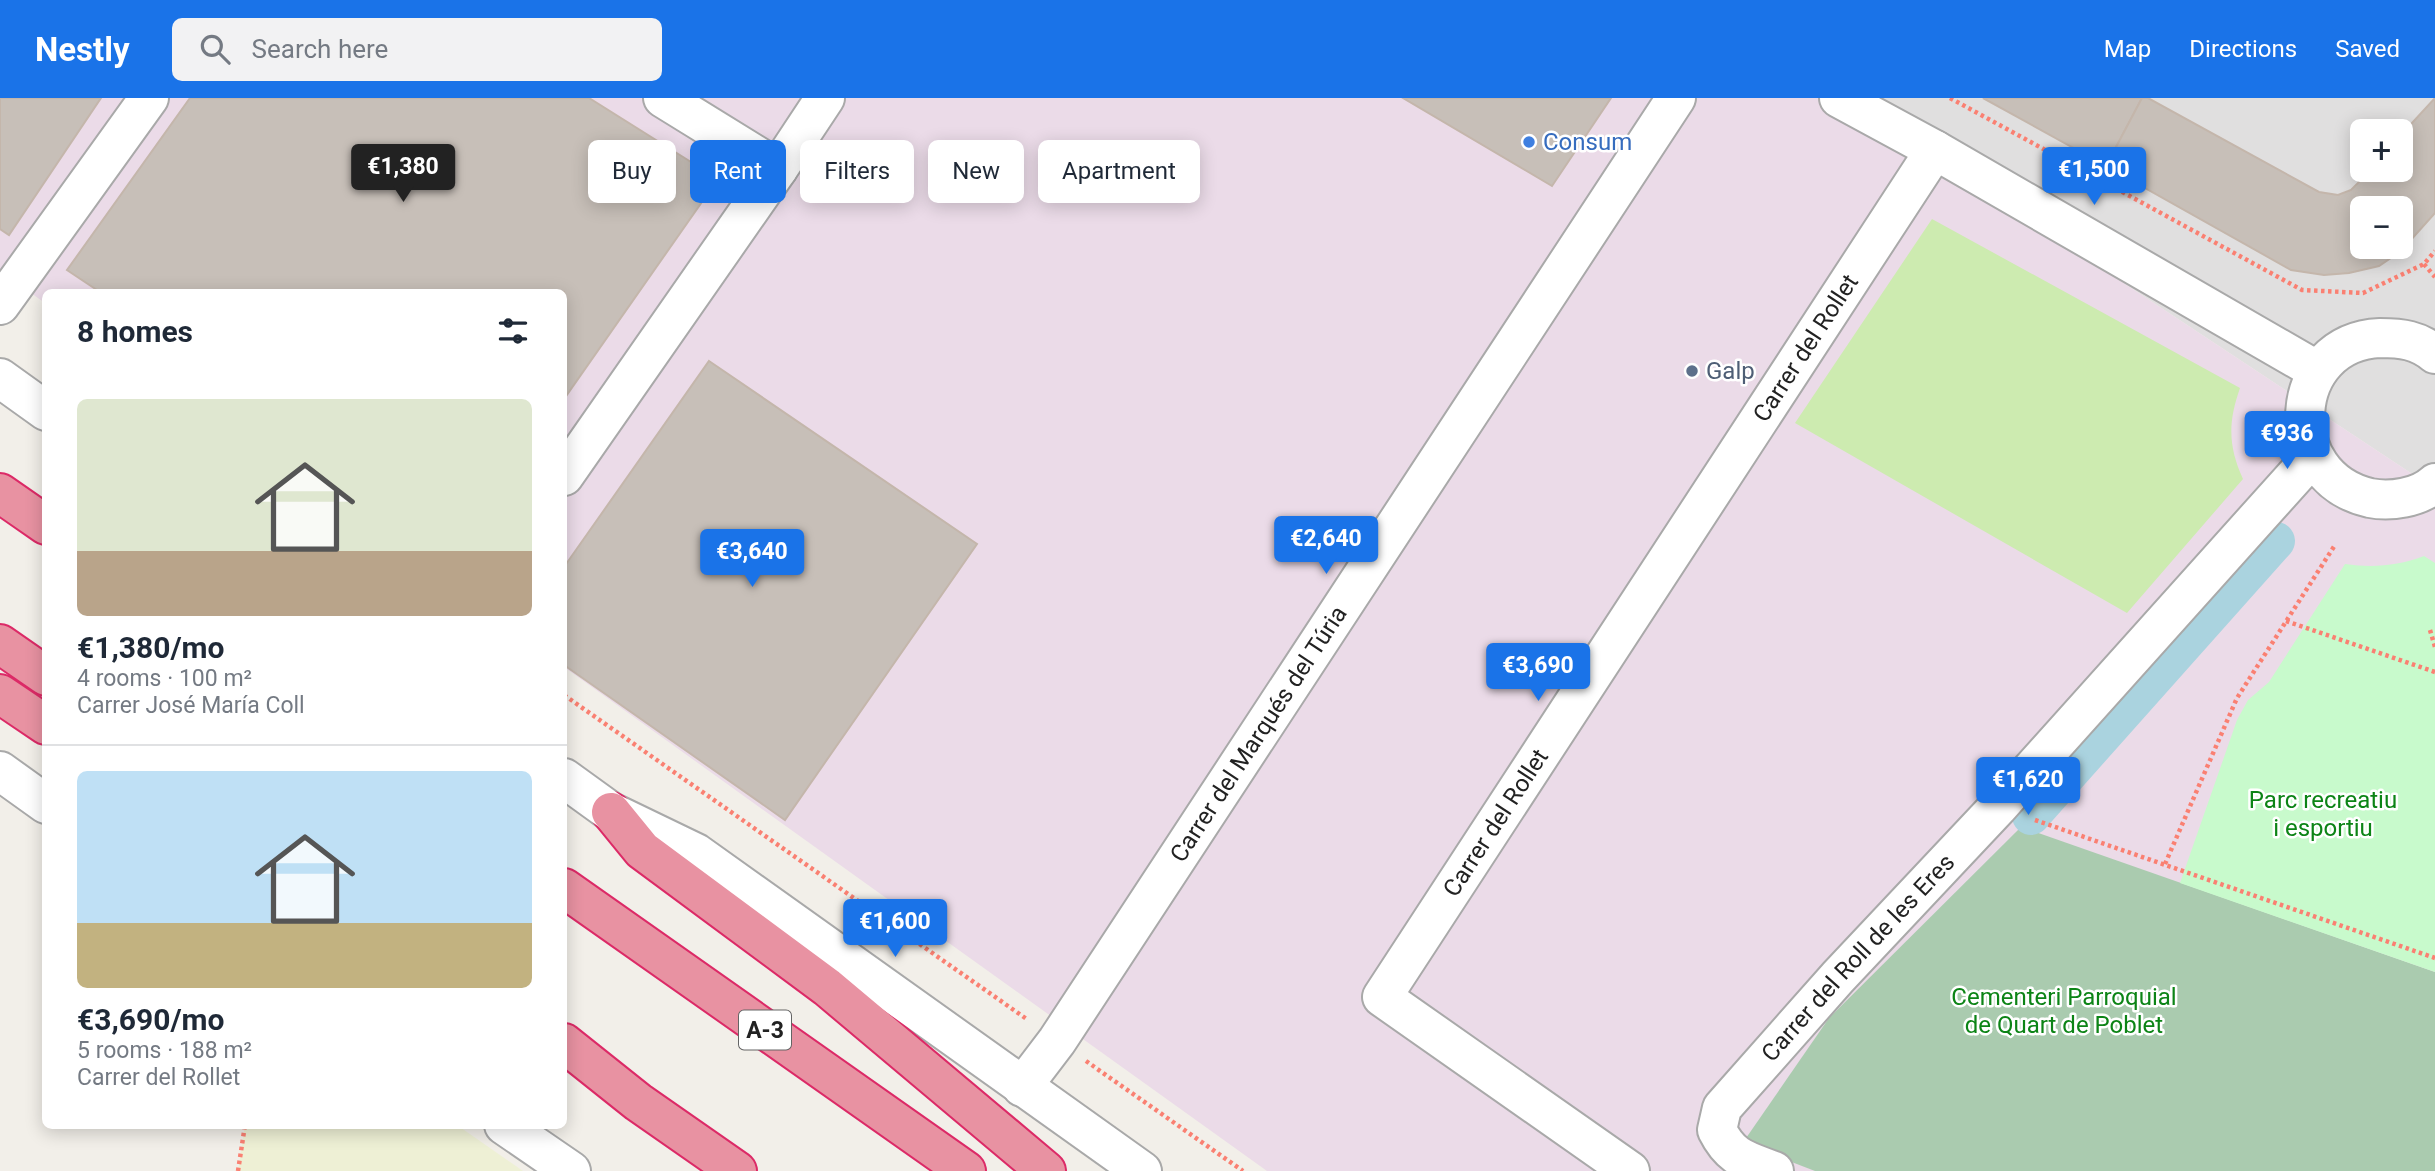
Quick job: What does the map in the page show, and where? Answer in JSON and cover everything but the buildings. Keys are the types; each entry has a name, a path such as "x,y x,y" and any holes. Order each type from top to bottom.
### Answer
{"highway":[{"path":"0,493 42,522"},
{"path":"0,645 42,673"},
{"path":"0,694 42,722"},
{"path":"611,811 642,850 827,987 1046,1171"},
{"name":"A-3","path":"567,890 966,1171"},
{"path":"567,1045 638,1102 737,1171"},
{"path":"567,1073 638,1102"}],"street":[{"path":"0,305 149,98"},
{"path":"663,98 731,140"},
{"path":"786,157 825,98"},
{"name":"Carrer del Marqués del Túria","path":"1022,1087 1057,1041 1676,98"},
{"path":"1839,98 2318,371"},
{"name":"Carrer del Rollet","path":"1630,1171 1382,997 1934,150"},
{"path":"567,472 754,203"},
{"path":"2431,343 2401,338 2364,339 2338,351 2318,371 2306,397 2304,425 2313,456 2330,479 2354,494 2382,500 2405,498 2434,487"},
{"path":"0,378 42,408"},
{"name":"Carrer del Roll de les Eres","path":"1773,1171 1745,1160 1726,1148 1717,1130 1723,1108 1838,977 1998,807 2313,456"},
{"path":"0,771 42,801"},
{"path":"567,780 611,811 696,853 1142,1171"},
{"path":"510,1129 571,1171"}],"path":[{"path":"1950,98 2302,290 2363,293 2424,264 2435,251"},
{"path":"2424,264 2435,277"},
{"path":"2165,864 2237,698 2335,545"},
{"path":"2287,621 2435,672"},
{"path":"2430,630 2435,647"},
{"path":"567,697 1243,1171"},
{"path":"1998,807 2435,958"},
{"path":"238,1171 244,1129"}],"shaded area":[{"path":"0,98 1844,98 2435,489 2435,1171 1267,1171 567,669 567,289 42,289 42,301 0,271"},
{"path":"1844,98 2435,98 2435,489"}],"green space":[{"path":"1932,219 2240,388 2233,412 2231,434 2243,479 2127,613 1795,423"},
{"name":"Parc recreatiu i esportiu","path":"2424,556 2435,563 2435,972 2180,883 2237,720 2248,700 2269,682 2345,564 2385,565"},
{"name":"Cementeri Parroquial de Quart de Poblet","path":"2021,827 2435,972 2435,1171 1815,1171 1745,1144 1744,1141 1829,1018"},
{"path":"244,1129 463,1129 523,1171 238,1171"}],"waterway":[{"path":"2031,816 2276,541"}],"place":[{"name":"Consum","path":"1529,142"},
{"name":"Galp","path":"1692,371"}]}
